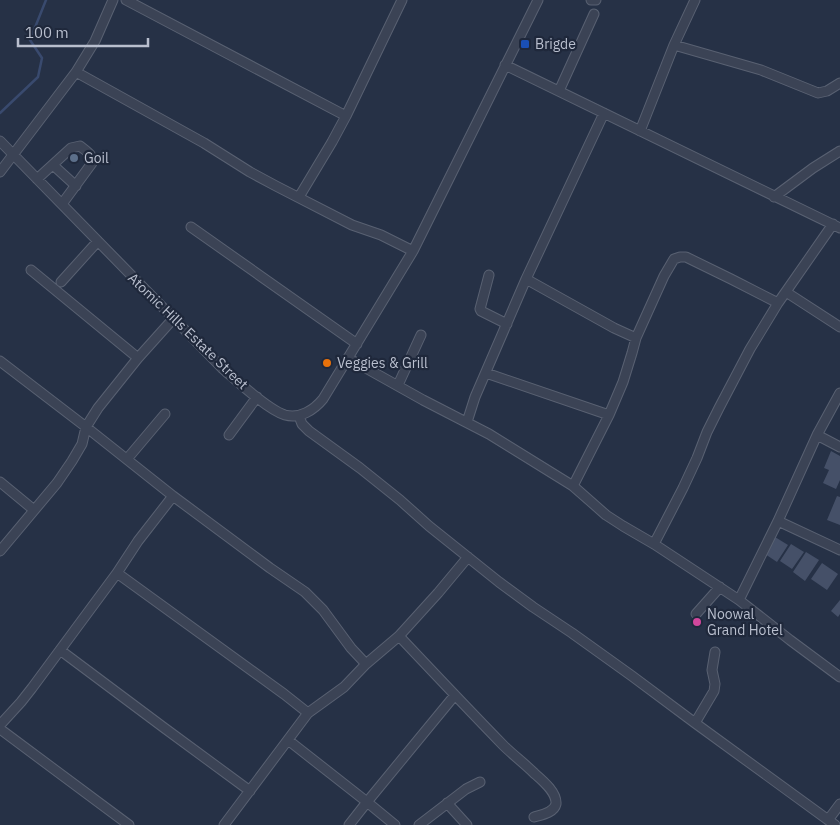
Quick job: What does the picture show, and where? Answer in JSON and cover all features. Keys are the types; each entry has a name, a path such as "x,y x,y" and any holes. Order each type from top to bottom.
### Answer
{"street":[{"path":"0,172 76,72 95,41 113,0"},
{"path":"126,0 346,116"},
{"path":"299,197 346,116 402,0"},
{"path":"538,0 412,252 323,399 316,407 299,416 302,424 400,500 429,526 499,582 602,654 831,822 840,804"},
{"path":"591,0 596,0"},
{"path":"640,131 674,45 695,0"},
{"path":"559,91 594,14"},
{"path":"674,45 761,70 818,93 826,92 840,83"},
{"path":"505,65 836,226 778,303 750,349 719,408 680,494 654,544"},
{"path":"76,72 250,172 352,225 381,235 412,252"},
{"path":"467,422 526,279 604,113"},
{"name":"Atomic Hills Estate Street","path":"0,141 222,368 276,410 285,415 299,416"},
{"path":"37,179 75,146 80,146 91,155 92,163 62,204"},
{"path":"774,196 840,150"},
{"path":"53,165 76,186"},
{"path":"191,227 357,344"},
{"path":"61,282 98,241"},
{"path":"573,486 609,415 623,382 636,338 664,276 674,259 686,257 778,303"},
{"path":"31,270 138,358"},
{"path":"489,275 480,309 507,324"},
{"path":"526,279 614,328 636,338"},
{"path":"786,292 840,327"},
{"path":"0,551 57,483 82,444 86,427 98,408 138,358 173,319"},
{"path":"398,385 421,335"},
{"path":"348,358 467,422 573,486 606,515 739,600 840,677"},
{"path":"0,361 173,496 305,592 323,610 351,648 366,664"},
{"path":"486,373 609,415"},
{"path":"739,600 817,435 840,393"},
{"path":"229,435 257,397"},
{"path":"127,459 165,414"},
{"path":"817,435 840,447"},
{"path":"0,482 34,510"},
{"path":"0,725 21,702 173,496"},
{"path":"778,521 840,550"},
{"path":"224,825 308,713 344,686 398,636 468,557"},
{"path":"117,574 308,713"},
{"path":"696,614 720,587"},
{"path":"398,636 505,747 552,791 556,804 554,807 549,812 534,817"},
{"path":"60,650 163,728 250,790"},
{"path":"695,723 714,690 715,684 712,670 714,652"},
{"path":"349,825 455,695"},
{"path":"0,729 129,825"},
{"path":"288,740 395,825"},
{"path":"419,825 466,789 480,782"},
{"path":"447,803 467,825"}],"building":[{"path":"831,451 840,456 840,480 836,489 823,483 829,470 824,468"},
{"path":"837,496 840,497 840,525 827,520"},
{"path":"775,537 788,545 777,562 765,554"},
{"path":"791,544 804,552 792,569 780,561"},
{"path":"806,552 819,560 805,581 793,572"},
{"path":"822,563 838,574 827,590 811,579"},
{"path":"840,600 840,614 838,617 831,611"}],"waterway":[{"path":"0,113 38,77 42,58 30,40 46,0"}],"place":[{"name":"Brigde","path":"525,44"},
{"name":"Goil","path":"74,158"},
{"name":"Veggies & Grill","path":"327,363"},
{"name":"Noowal Grand Hotel","path":"697,622"}]}
